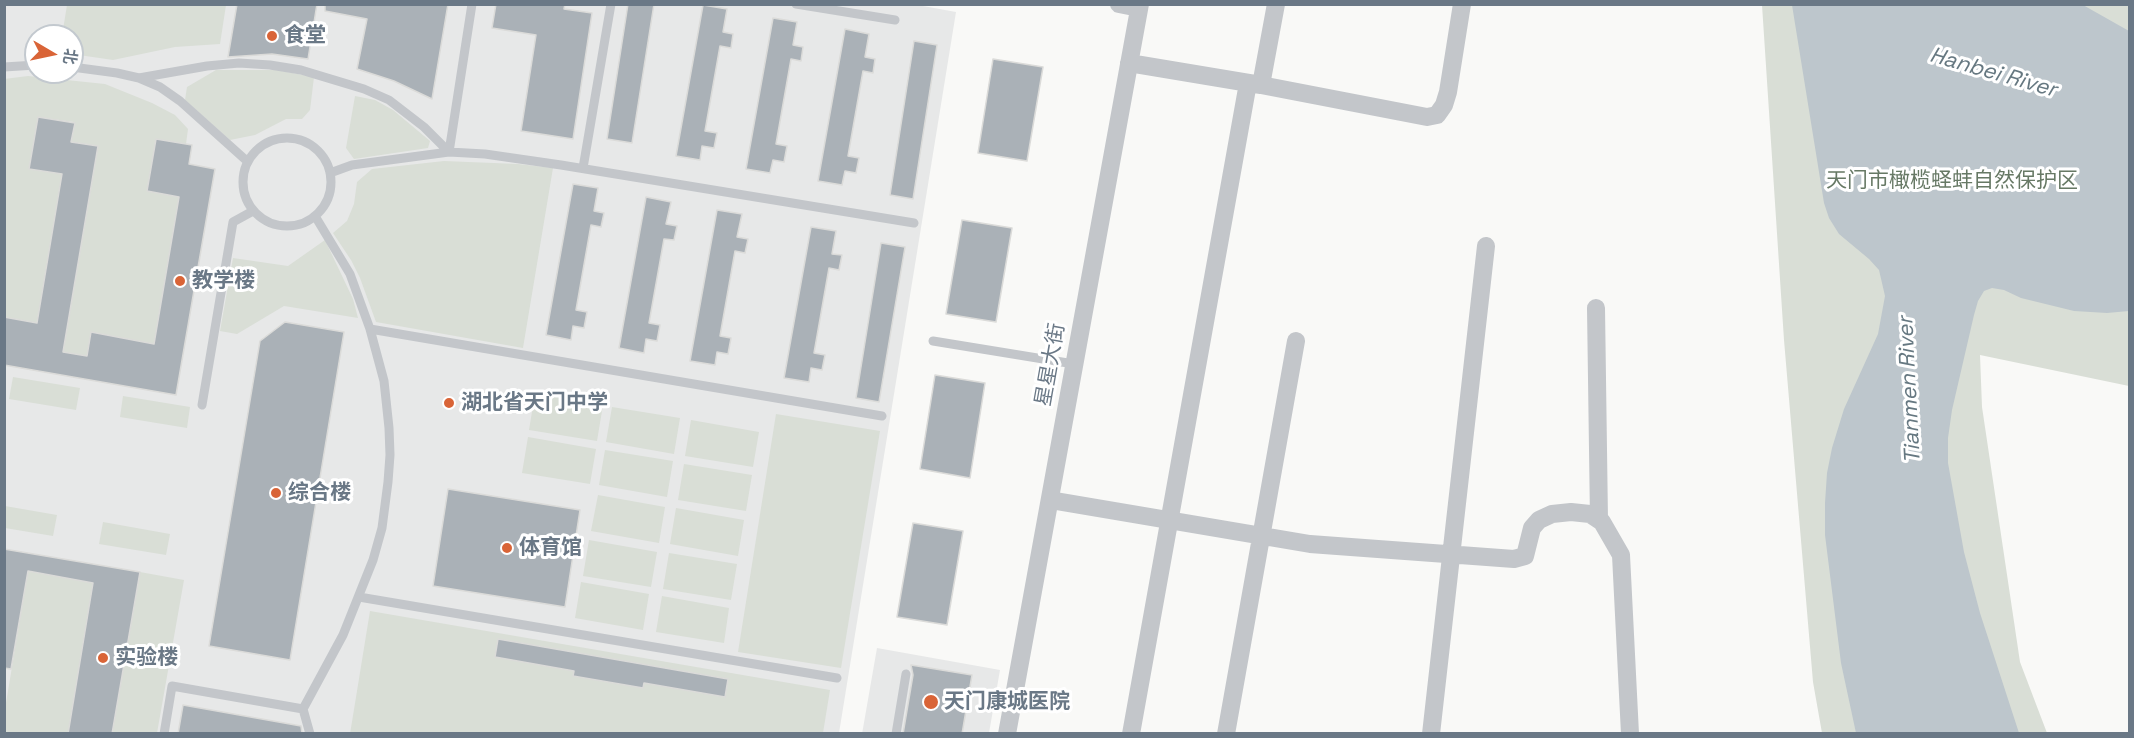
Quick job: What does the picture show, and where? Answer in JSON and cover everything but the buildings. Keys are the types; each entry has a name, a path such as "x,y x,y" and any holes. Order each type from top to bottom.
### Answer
{"street":[{"path":"1119,4 1140,6"},
{"path":"1131,734 1169,520 1255,84 1276,4"},
{"path":"1129,63 1255,84 1427,117 1437,115 1444,105 1462,4"},
{"name":"星星大街","path":"1007,734 1140,6"},
{"path":"1431,734 1486,246"},
{"path":"1596,308 1599,520"},
{"path":"1226,734 1296,341"},
{"path":"1050,500 1310,544 1514,559 1525,556 1532,528 1539,520 1552,514 1571,512 1590,514 1602,522 1621,555 1630,734"}],"lane":[{"path":"448,152 472,4"},
{"path":"583,168 611,4"},
{"path":"796,4 895,20"},
{"path":"139,78 238,63 302,70 364,89 389,100 424,127 448,152"},
{"path":"4,67 24,66"},
{"path":"84,69 139,78 160,87 180,101 248,162"},
{"path":"281,138 296,139 310,145 319,152 330,173 331,185 323,207 315,216 303,223 290,226 276,225 263,220 246,200 243,189 243,177 248,162 255,152 267,143 281,138"},
{"path":"330,173 352,165 448,152 509,157 914,223"},
{"path":"202,405 233,222 253,210"},
{"path":"309,734 303,709 343,635 358,597 382,528 389,464 384,381 370,329 350,274 315,216"},
{"path":"370,329 882,416"},
{"path":"933,341 1074,364"},
{"path":"358,597 837,678"},
{"path":"896,734 906,674"},
{"path":"164,734 172,686 303,709"}],"shaded area":[{"name":"湖北省天门中学","path":"912,4 956,12 839,733 5,733 4,5"},
{"name":"天门康城医院","path":"877,648 1000,670 989,733 862,734"}],"green space":[{"path":"67,4 226,5 220,44 175,47 113,60 84,56 84,24 64,24"},
{"name":"天门市橄榄蛏蚌自然保护区","path":"1762,5 2129,5 2129,386 1980,355 1982,407 2020,662 2047,733 1822,733 1813,682 1784,340"},
{"path":"216,70 276,70 314,77 310,110 302,119 286,119 255,135 230,140 185,100 187,87"},
{"path":"24,76 24,84 84,84 84,82 105,84 175,115 188,129 186,144 156,139 147,191 179,197 150,366 132,340 92,332 87,356 63,352 97,146 71,142 74,122 38,117 29,168 62,174 34,345 4,317 4,79"},
{"path":"355,96 375,100 393,110 430,141 428,148 354,159 346,148"},
{"path":"444,161 553,168 523,348 376,322 360,278 333,233 347,221 354,204 357,182 372,169"},
{"path":"325,240 353,299 358,318 284,306 237,334 220,331 233,258 288,266"},
{"path":"13,377 80,388 76,410 9,399"},
{"path":"535,394 603,405 597,441 529,430"},
{"path":"123,396 190,407 187,428 120,417"},
{"path":"612,407 680,418 674,454 606,442"},
{"path":"776,414 880,431 841,668 738,652"},
{"path":"691,420 759,432 753,467 685,456"},
{"path":"528,437 596,449 590,484 522,473"},
{"path":"605,450 673,461 667,497 599,485"},
{"path":"684,464 752,475 746,511 678,500"},
{"path":"598,495 665,507 659,543 591,531"},
{"path":"5,506 57,515 53,536 5,528"},
{"path":"676,508 744,520 738,556 670,544"},
{"path":"103,522 170,534 166,555 99,544"},
{"path":"589,540 657,552 651,587 583,576"},
{"path":"669,553 737,564 731,600 663,589"},
{"path":"28,571 93,583 68,733 5,734 5,709"},
{"path":"140,572 184,580 157,733 112,734"},
{"path":"581,582 649,594 643,630 575,618"},
{"path":"662,596 729,608 724,643 656,632"},
{"path":"370,611 830,690 823,733 350,734"}],"water":[{"name":"天门市橄榄蛏蚌自然保护区","path":"1792,5 2083,5 2129,31 2129,311 2107,313 2074,311 2021,298 2004,290 1992,288 1984,291 1974,315 1952,410 1948,438 1948,463 1964,552 1980,613 2019,733 1856,733 1841,663 1825,535 1825,503 1827,473 1832,448 1844,409 1878,334 1885,296 1879,270 1839,234 1829,218 1824,203"}],"place":[{"name":"食堂","path":"272,36"},
{"name":"教学楼","path":"180,281"},
{"name":"湖北省天门中学","path":"449,403"},
{"name":"综合楼","path":"276,493"},
{"name":"体育馆","path":"507,548"},
{"name":"实验楼","path":"103,658"},
{"name":"天门康城医院","path":"931,702"}],"water label":[{"name":"Hanbei River","path":"1993,73"},
{"name":"Tianmen River","path":"1910,390"}]}
